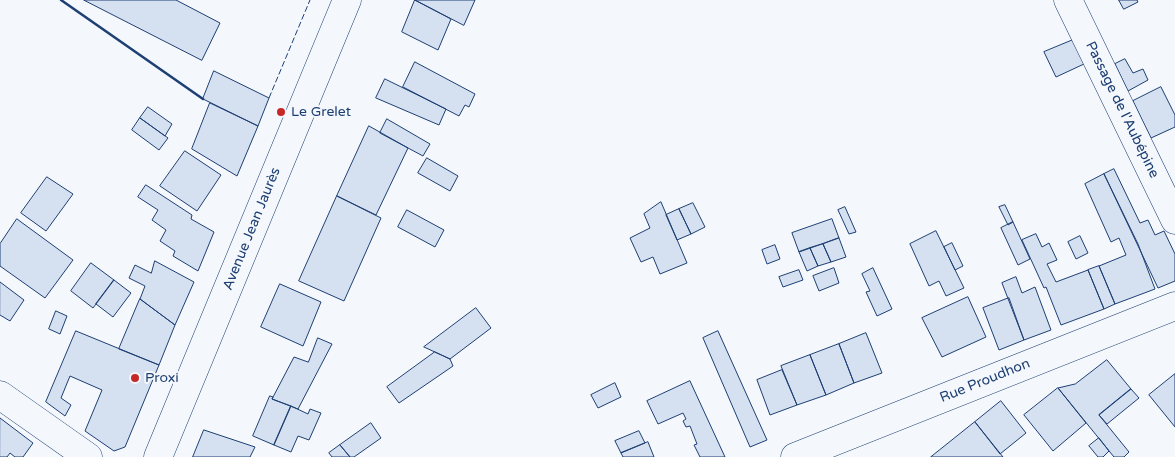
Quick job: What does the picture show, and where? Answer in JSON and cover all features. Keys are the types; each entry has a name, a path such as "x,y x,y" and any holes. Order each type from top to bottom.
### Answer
{"street":[{"name":"Avenue Jean Jaurès","path":"158,457 347,0"},
{"name":"Passage de l'Aubépine","path":"1068,0 1175,220"},
{"name":"Rue Proudhon","path":"794,457 1175,306"},
{"path":"0,395 88,457"}],"building":[{"path":"84,0 176,0 220,23 202,60"},
{"path":"415,0 451,19 438,50 402,32"},
{"path":"415,0 475,0 464,25"},
{"path":"1119,0 1137,0 1138,2 1124,9"},
{"path":"1073,40 1084,64 1056,77 1044,52"},
{"path":"1125,59 1133,73 1143,69 1148,80 1128,91 1115,64"},
{"path":"415,62 475,94 469,107 465,105 459,116 403,87"},
{"path":"214,71 269,98 258,126 203,99"},
{"path":"385,79 446,109 439,125 376,98"},
{"path":"1161,87 1175,115 1175,127 1151,138 1133,101"},
{"path":"210,103 258,126 237,176 192,149"},
{"path":"148,107 172,124 165,136 140,118"},
{"path":"140,118 168,138 159,150 132,130"},
{"path":"387,119 430,144 423,156 380,133"},
{"path":"369,126 408,148 376,215 337,196"},
{"path":"185,151 221,175 197,211 160,186"},
{"path":"427,158 458,176 450,191 418,173"},
{"path":"1114,169 1140,223 1148,220 1155,235 1164,231 1175,254 1175,281 1158,288 1104,174"},
{"path":"1104,174 1138,244 1155,289 1115,304 1099,266 1126,255 1119,238 1111,242 1085,184"},
{"path":"47,177 73,194 46,231 21,213"},
{"path":"146,185 192,215 191,219 214,232 198,271 173,256 175,251 160,241 166,230 152,220 158,210 138,197"},
{"path":"337,196 381,218 344,301 299,281"},
{"path":"661,202 687,263 660,274 653,257 641,262 630,238 650,228 644,214"},
{"path":"693,203 705,227 691,234 679,209"},
{"path":"1005,205 1013,222 1008,225 999,207"},
{"path":"845,207 856,232 849,234 838,210"},
{"path":"679,209 691,234 677,240 666,215"},
{"path":"407,210 444,230 435,247 398,227"},
{"path":"17,219 73,260 45,298 0,266 0,244"},
{"path":"832,219 839,238 799,252 792,233"},
{"path":"1013,222 1030,259 1018,265 1001,228"},
{"path":"936,231 964,288 946,296 939,281 929,286 910,244"},
{"path":"1036,234 1042,247 1049,243 1057,260 1047,264 1056,282 1088,270 1104,309 1061,325 1046,287 1044,288 1022,240"},
{"path":"1080,236 1088,253 1076,259 1068,242"},
{"path":"839,238 846,257 831,262 823,244"},
{"path":"952,243 963,266 955,270 944,247"},
{"path":"823,244 831,262 818,266 810,248"},
{"path":"775,245 780,259 767,264 762,250"},
{"path":"810,248 818,266 807,271 799,252"},
{"path":"155,261 194,282 175,325 140,299 145,286 129,278 135,265 151,273"},
{"path":"91,263 114,280 93,308 71,291"},
{"path":"1099,266 1115,304 1104,309 1088,270"},
{"path":"834,268 839,283 819,291 813,276"},
{"path":"873,268 892,309 877,316 866,292 870,291 862,274"},
{"path":"799,270 803,280 783,287 779,277"},
{"path":"1016,277 1022,293 1035,287 1051,330 1024,340 1002,283"},
{"path":"114,280 131,293 113,317 96,304"},
{"path":"0,282 24,300 10,321 0,315"},
{"path":"280,284 321,302 303,346 261,327"},
{"path":"968,297 986,337 942,357 922,318"},
{"path":"1009,298 1024,340 999,350 983,308"},
{"path":"140,299 175,325 159,365 119,349"},
{"path":"476,308 491,328 450,359 424,347"},
{"path":"56,311 67,316 60,334 49,329"},
{"path":"76,331 159,365 125,447 114,451 85,431 102,390 70,376 61,398 71,405 65,416 46,402"},
{"path":"718,331 767,440 750,447 703,338"},
{"path":"866,333 882,373 854,383 839,344"},
{"path":"318,338 332,344 298,409 272,399 294,357 308,362"},
{"path":"839,344 854,383 826,395 810,355"},
{"path":"435,352 450,359 453,366 399,403 387,387"},
{"path":"810,355 826,395 797,405 781,366"},
{"path":"1107,360 1131,389 1099,415 1129,452 1124,457 1114,457 1058,388 1075,384"},
{"path":"782,370 797,405 770,415 757,380"},
{"path":"1175,374 1175,427 1149,395"},
{"path":"690,381 725,457 700,457 694,445 697,444 690,426 686,427 683,421 686,419 683,413 658,424 647,401"},
{"path":"615,383 621,397 598,408 591,395"},
{"path":"1058,388 1086,423 1053,451 1024,415"},
{"path":"1131,389 1139,398 1107,424 1099,415"},
{"path":"270,396 273,397 272,399 291,406 274,445 253,436"},
{"path":"1001,401 1026,433 1000,454 975,422"},
{"path":"291,406 308,414 310,409 321,413 309,440 298,436 291,452 274,445"},
{"path":"0,418 33,443 23,457 15,457 10,453 7,457 0,457"},
{"path":"975,422 1003,457 931,457"},
{"path":"371,423 381,438 354,457 350,457 340,445"},
{"path":"204,430 255,447 250,457 193,457"},
{"path":"639,431 645,443 621,453 615,441"},
{"path":"1099,438 1109,451 1103,457 1098,457 1089,446"},
{"path":"648,442 654,457 623,457 621,453"},
{"path":"340,445 350,457 332,457 329,453"}],"fence":[{"path":"269,98 310,0"}],"wall":[{"path":"61,0 203,99"}],"place":[{"name":"Le Grelet","path":"281,112"},
{"name":"Proxi","path":"135,378"}]}
